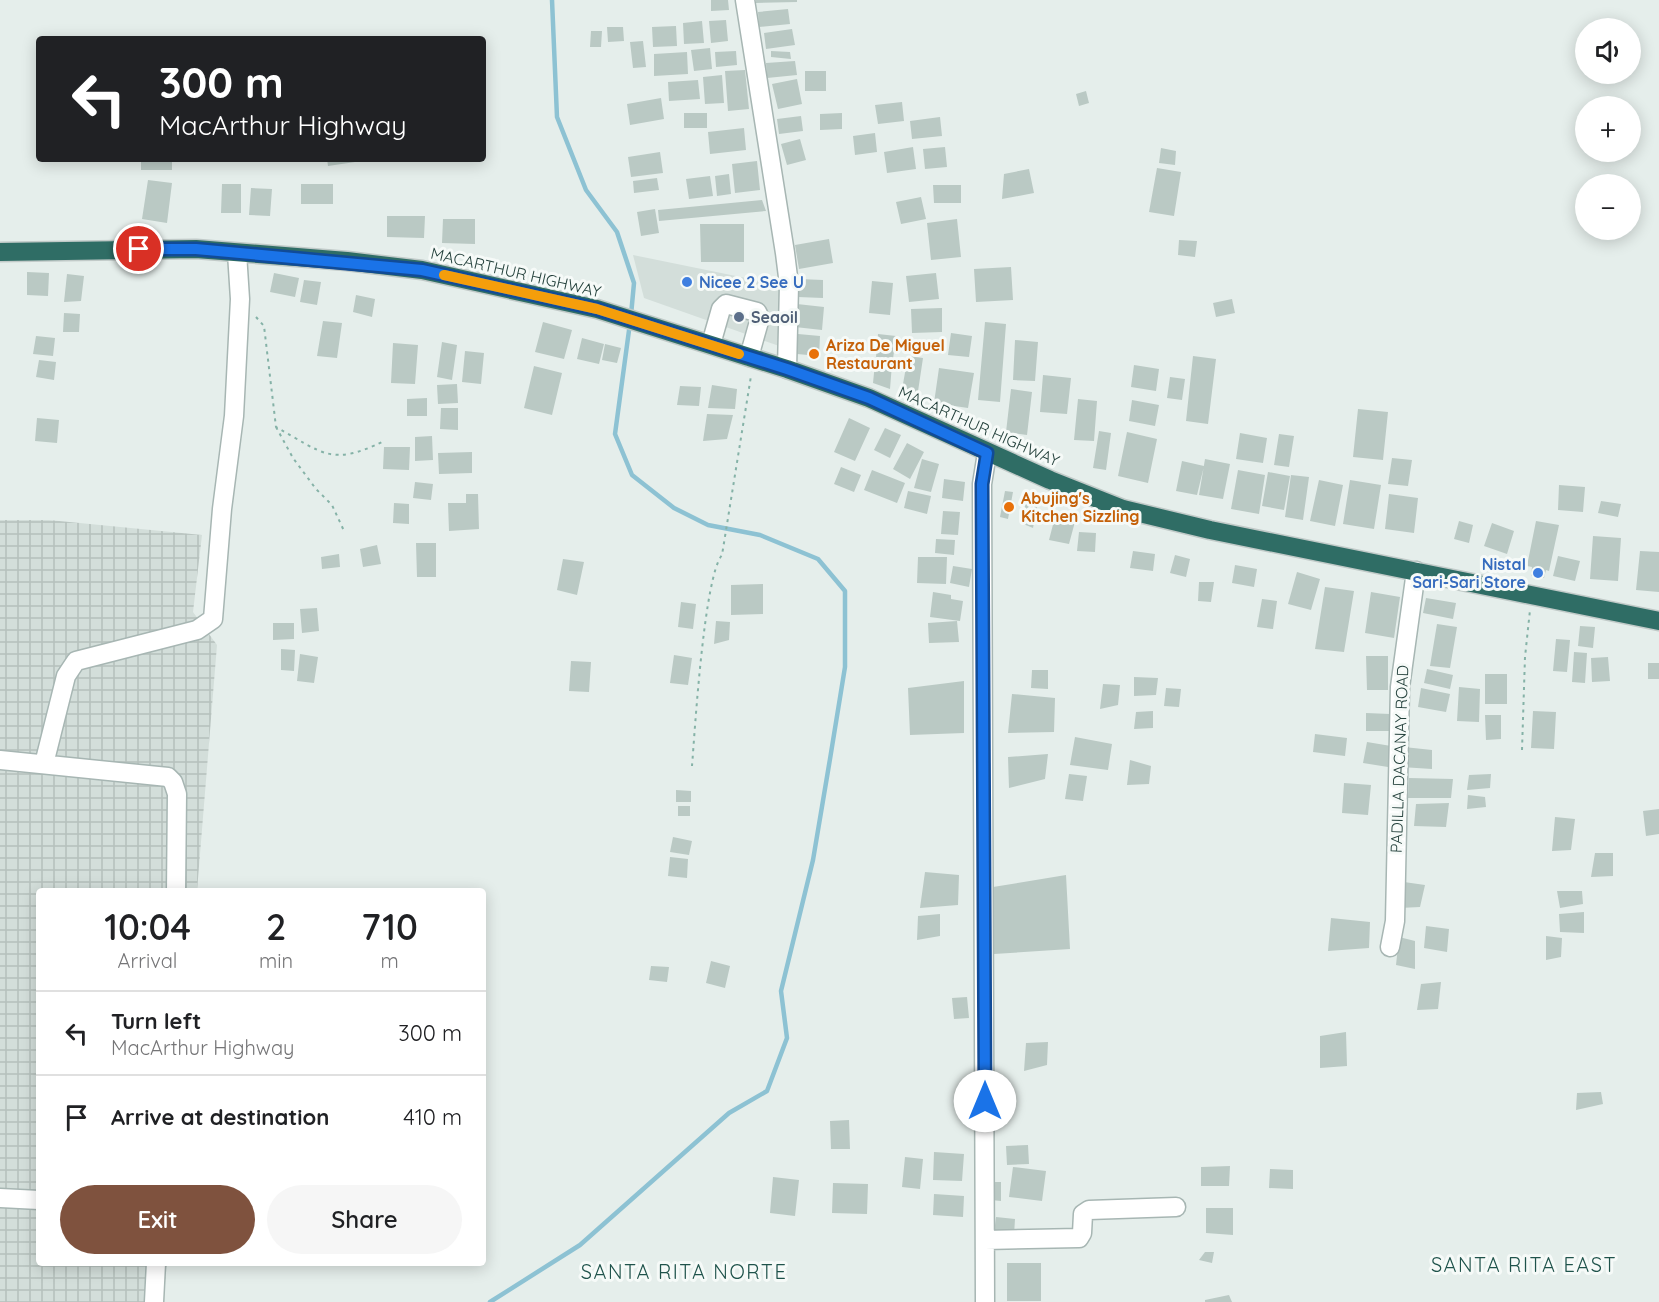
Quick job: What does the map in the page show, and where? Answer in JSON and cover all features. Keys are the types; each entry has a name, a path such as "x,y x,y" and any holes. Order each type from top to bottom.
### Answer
{"highway":[{"name":"MACARTHUR HIGHWAY","path":"0,252 139,249 237,253 422,270 597,309 787,369 869,398 987,453 1123,509 1210,530 1659,621"}],"street":[{"path":"745,0 789,285 787,369"},
{"path":"44,764 66,676 76,662 197,630 213,619 217,603 222,509 234,416 240,299 237,253"},
{"path":"711,344 721,309 726,304 757,312 760,318 752,358"},
{"path":"986,1302 982,484 987,453"},
{"name":"PADILLA DACANAY ROAD","path":"1390,947 1395,921 1400,687 1416,571"},
{"path":"0,760 161,775 173,782 177,794 176,888"},
{"path":"0,1198 36,1200"},
{"path":"986,1240 1079,1238 1083,1214 1089,1209 1176,1207"},
{"path":"154,1302 156,1266"}],"path":[{"path":"240,299 264,326 276,427 293,459 316,489 332,505 345,533"},
{"path":"692,766 708,607 716,563 722,555 752,358"},
{"path":"276,427 328,455 356,454 384,441"},
{"path":"1522,750 1525,657 1533,596"}],"shaded area":[{"path":"633,255 785,286 782,347 644,298"},
{"path":"0,520 49,520 202,535 193,612 217,645 197,888 36,888 36,1266 167,1266 163,1302 0,1302"}],"building":[{"path":"711,0 728,0 729,10 711,11"},
{"path":"756,0 797,0 797,2 756,3"},
{"path":"788,9 790,24 759,27 758,12"},
{"path":"726,20 728,41 711,43 709,21"},
{"path":"702,21 704,43 684,44 683,23"},
{"path":"676,26 677,46 653,47 652,27"},
{"path":"607,27 623,27 624,41 608,42"},
{"path":"792,29 795,45 766,49 764,33"},
{"path":"591,31 602,31 601,47 590,47"},
{"path":"643,41 646,67 633,68 630,42"},
{"path":"710,48 712,69 694,71 691,50"},
{"path":"736,51 737,65 716,67 715,52"},
{"path":"771,51 790,52 791,59 771,57"},
{"path":"687,52 688,74 654,76 654,54"},
{"path":"795,61 797,75 767,78 766,63"},
{"path":"745,70 749,109 728,111 725,71"},
{"path":"805,71 826,71 826,91 805,91"},
{"path":"722,75 724,103 705,104 703,77"},
{"path":"797,79 802,104 778,109 772,84"},
{"path":"698,80 700,99 669,101 668,82"},
{"path":"1086,91 1089,103 1079,106 1076,94"},
{"path":"661,98 664,119 630,125 627,104"},
{"path":"902,102 904,121 878,124 875,105"},
{"path":"684,113 707,113 707,128 684,128"},
{"path":"842,113 842,129 820,130 820,114"},
{"path":"801,116 803,131 779,134 777,119"},
{"path":"940,117 942,136 912,139 910,121"},
{"path":"744,128 746,150 710,154 708,132"},
{"path":"875,133 877,152 855,155 853,136"},
{"path":"800,139 806,160 787,165 781,144"},
{"path":"913,147 916,169 887,173 884,152"},
{"path":"945,147 947,167 925,169 923,149"},
{"path":"1161,148 1176,151 1175,165 1159,163"},
{"path":"660,152 663,173 631,177 628,157"},
{"path":"757,161 760,190 735,193 732,164"},
{"path":"141,162 172,162 172,170 141,170"},
{"path":"327,162 355,162 328,166"},
{"path":"1157,168 1181,172 1174,216 1149,212"},
{"path":"1029,169 1034,193 1002,199 1004,174"},
{"path":"729,174 731,194 717,196 715,176"},
{"path":"710,176 713,196 689,199 686,179"},
{"path":"657,178 659,190 634,193 633,181"},
{"path":"148,180 172,183 167,223 142,219"},
{"path":"222,184 241,184 241,213 221,213"},
{"path":"301,184 333,184 333,204 301,204"},
{"path":"933,185 961,185 961,203 934,203"},
{"path":"251,188 272,189 270,216 249,215"},
{"path":"921,197 926,219 901,224 896,202"},
{"path":"762,200 766,211 659,221 658,210"},
{"path":"655,209 659,233 641,236 637,212"},
{"path":"387,216 425,216 424,238 387,237"},
{"path":"443,219 475,219 475,244 442,243"},
{"path":"957,219 961,257 931,260 927,223"},
{"path":"700,224 744,224 744,262 701,262"},
{"path":"829,239 833,263 799,269 795,245"},
{"path":"1179,240 1197,241 1195,257 1178,255"},
{"path":"1011,267 1013,300 976,302 974,269"},
{"path":"27,272 49,273 48,296 27,295"},
{"path":"274,273 299,278 295,297 270,292"},
{"path":"936,273 939,299 909,302 906,276"},
{"path":"67,274 84,276 81,301 64,302"},
{"path":"799,279 823,280 823,298 798,297"},
{"path":"304,280 321,282 317,305 300,302"},
{"path":"872,281 893,283 890,315 869,313"},
{"path":"356,295 375,299 372,317 353,312"},
{"path":"1232,299 1235,313 1216,317 1213,303"},
{"path":"797,304 824,307 822,330 795,327"},
{"path":"942,308 942,332 912,333 911,309"},
{"path":"64,313 80,314 79,332 63,332"},
{"path":"323,321 342,323 337,358 317,356"},
{"path":"543,322 572,330 564,359 535,352"},
{"path":"985,322 1006,324 1000,402 978,400"},
{"path":"951,333 972,336 969,357 948,355"},
{"path":"798,334 820,336 819,356 797,354"},
{"path":"878,334 896,336 893,359 876,357"},
{"path":"36,336 55,338 53,356 33,354"},
{"path":"582,338 604,344 599,364 577,359"},
{"path":"1015,340 1038,342 1035,381 1013,380"},
{"path":"442,342 457,345 452,380 437,377"},
{"path":"393,343 418,345 415,384 391,383"},
{"path":"605,344 621,348 617,363 602,360"},
{"path":"465,351 484,353 481,384 462,382"},
{"path":"908,356 923,358 917,398 901,395"},
{"path":"1193,356 1216,359 1208,424 1186,421"},
{"path":"39,360 56,362 54,380 36,377"},
{"path":"875,363 892,364 890,389 873,383"},
{"path":"1134,365 1159,369 1156,391 1131,387"},
{"path":"534,366 562,373 552,415 524,408"},
{"path":"939,368 974,373 968,408 934,403"},
{"path":"1043,375 1071,378 1067,414 1040,412"},
{"path":"1170,377 1185,379 1182,400 1167,398"},
{"path":"457,384 458,403 438,404 437,385"},
{"path":"712,385 737,389 735,409 708,408"},
{"path":"680,386 701,387 699,406 677,405"},
{"path":"1011,389 1032,392 1027,435 1006,432"},
{"path":"427,398 427,416 407,416 407,399"},
{"path":"1078,399 1097,401 1094,441 1074,440"},
{"path":"1132,400 1159,405 1155,426 1129,421"},
{"path":"441,408 458,408 458,430 440,429"},
{"path":"1358,409 1388,412 1383,460 1353,457"},
{"path":"707,414 733,415 727,439 703,441"},
{"path":"37,418 59,420 57,443 35,441"},
{"path":"849,418 870,428 855,461 834,452"},
{"path":"885,428 901,435 890,458 874,450"},
{"path":"1099,431 1111,433 1106,470 1093,468"},
{"path":"1127,432 1157,439 1148,483 1118,476"},
{"path":"1240,433 1267,438 1263,463 1236,459"},
{"path":"1279,434 1294,436 1289,467 1274,465"},
{"path":"432,436 433,460 415,461 415,437"},
{"path":"907,443 924,452 910,479 893,469"},
{"path":"384,447 410,447 409,470 383,469"},
{"path":"472,452 472,473 439,474 438,453"},
{"path":"1392,458 1412,460 1408,486 1388,484"},
{"path":"922,459 939,464 931,492 914,488"},
{"path":"1205,459 1230,464 1223,499 1199,495"},
{"path":"1182,461 1204,466 1197,495 1176,491"},
{"path":"841,467 861,475 854,492 834,484"},
{"path":"872,470 905,483 897,503 864,490"},
{"path":"1238,470 1265,475 1259,514 1231,509"},
{"path":"1268,472 1290,476 1284,510 1262,506"},
{"path":"1291,475 1309,477 1303,520 1285,517"},
{"path":"944,479 965,482 963,501 942,498"},
{"path":"1319,480 1343,485 1335,526 1310,521"},
{"path":"1350,480 1381,485 1374,529 1343,524"},
{"path":"415,482 433,484 431,500 413,498"},
{"path":"1559,485 1585,487 1583,512 1558,510"},
{"path":"908,491 931,496 927,514 904,508"},
{"path":"1005,491 1013,492 1008,519 1000,517"},
{"path":"466,494 478,494 479,529 449,531 448,503 466,503"},
{"path":"1389,494 1418,498 1414,533 1385,529"},
{"path":"1027,498 1038,502 1033,528 1021,523"},
{"path":"1601,501 1621,504 1618,517 1598,513"},
{"path":"394,503 409,504 409,524 393,523"},
{"path":"943,511 960,512 958,535 941,534"},
{"path":"1056,513 1076,518 1069,544 1049,540"},
{"path":"1459,521 1473,525 1469,543 1454,539"},
{"path":"1536,521 1559,525 1549,571 1546,570 1544,578 1531,576 1532,567 1527,566"},
{"path":"1492,523 1514,531 1507,554 1484,546"},
{"path":"1079,532 1096,533 1095,552 1077,551"},
{"path":"1593,536 1621,538 1618,581 1590,579"},
{"path":"936,539 955,540 954,555 935,553"},
{"path":"416,543 436,543 436,577 417,577"},
{"path":"377,545 381,564 363,567 360,549"},
{"path":"1133,551 1155,554 1153,571 1130,568"},
{"path":"1640,551 1659,552 1659,592 1636,590"},
{"path":"339,554 340,567 322,569 321,557"},
{"path":"1175,555 1190,559 1186,577 1170,573"},
{"path":"1558,556 1580,561 1575,581 1553,576"},
{"path":"918,557 947,557 946,584 917,583"},
{"path":"563,559 584,562 577,595 557,590"},
{"path":"1235,565 1257,569 1254,587 1232,583"},
{"path":"953,566 972,569 969,587 950,583"},
{"path":"1297,572 1320,579 1311,610 1288,604"},
{"path":"1199,582 1214,582 1211,602 1198,601"},
{"path":"763,584 763,614 731,615 731,585"},
{"path":"1325,587 1354,591 1344,652 1315,649"},
{"path":"933,592 951,595 951,599 963,601 960,621 930,617"},
{"path":"1371,592 1400,597 1394,638 1365,633"},
{"path":"1426,598 1456,603 1453,619 1423,613"},
{"path":"1262,599 1277,601 1273,629 1257,627"},
{"path":"681,602 696,604 693,629 678,627"},
{"path":"317,608 319,631 302,633 300,609"},
{"path":"716,621 730,622 729,640 714,644"},
{"path":"957,621 959,642 929,643 928,623"},
{"path":"273,623 294,623 294,639 273,640"},
{"path":"1437,624 1457,627 1450,668 1430,666"},
{"path":"1580,626 1595,627 1593,648 1578,646"},
{"path":"1556,639 1570,640 1567,672 1553,671"},
{"path":"281,649 295,650 294,671 281,670"},
{"path":"1574,652 1587,653 1585,683 1572,682"},
{"path":"300,654 318,657 314,683 297,681"},
{"path":"674,655 692,658 688,685 670,683"},
{"path":"1366,656 1388,656 1388,690 1367,690"},
{"path":"1608,657 1610,681 1592,682 1591,658"},
{"path":"571,661 591,662 589,692 569,691"},
{"path":"1648,663 1659,663 1659,679 1648,679"},
{"path":"1427,669 1453,675 1450,689 1424,683"},
{"path":"1032,670 1048,670 1048,689 1031,688"},
{"path":"1485,674 1507,674 1507,704 1485,704"},
{"path":"1134,677 1158,678 1156,695 1134,696"},
{"path":"964,681 964,733 910,735 908,688"},
{"path":"1103,684 1120,685 1118,705 1100,709"},
{"path":"1459,687 1480,689 1479,722 1457,721"},
{"path":"1166,688 1181,689 1179,707 1164,706"},
{"path":"1421,688 1450,694 1446,712 1418,707"},
{"path":"1012,694 1055,698 1054,732 1008,733"},
{"path":"1153,711 1153,728 1134,729 1136,712"},
{"path":"1533,711 1556,712 1554,749 1531,748"},
{"path":"1366,713 1390,714 1389,731 1366,731"},
{"path":"1485,715 1501,715 1501,739 1486,740"},
{"path":"1315,734 1347,738 1345,756 1313,752"},
{"path":"1075,737 1112,744 1108,770 1070,765"},
{"path":"1367,742 1391,746 1388,767 1363,763"},
{"path":"1404,747 1432,750 1432,769 1401,767"},
{"path":"1048,754 1045,779 1009,788 1008,757"},
{"path":"1130,760 1151,766 1149,784 1127,785"},
{"path":"1069,774 1087,776 1083,801 1065,799"},
{"path":"1491,774 1490,788 1467,790 1469,775"},
{"path":"1409,778 1453,779 1451,798 1408,798"},
{"path":"1344,783 1371,785 1368,815 1342,813"},
{"path":"676,790 691,791 691,802 676,802"},
{"path":"1468,795 1485,797 1486,807 1467,809"},
{"path":"1449,803 1446,827 1414,826 1416,804"},
{"path":"678,806 690,806 690,816 678,816"},
{"path":"1659,809 1659,834 1646,836 1643,811"},
{"path":"1555,817 1575,819 1571,850 1552,851"},
{"path":"673,837 692,841 689,855 670,852"},
{"path":"1595,853 1613,853 1613,876 1591,877"},
{"path":"670,857 688,859 687,878 668,876"},
{"path":"925,872 959,875 958,905 920,908"},
{"path":"1066,875 1070,949 994,954 993,887"},
{"path":"1404,882 1425,885 1420,907 1399,908"},
{"path":"1557,891 1582,891 1583,904 1560,908"},
{"path":"1584,912 1584,933 1560,932 1559,914"},
{"path":"940,914 940,936 917,940 918,916"},
{"path":"1331,918 1370,922 1369,948 1328,951"},
{"path":"1426,926 1449,929 1447,952 1424,948"},
{"path":"1546,936 1562,938 1561,957 1546,960"},
{"path":"1399,937 1415,941 1415,969 1396,965"},
{"path":"711,961 730,966 725,988 706,983"},
{"path":"651,966 669,967 667,982 649,980"},
{"path":"1441,982 1438,1009 1417,1010 1421,984"},
{"path":"967,997 969,1018 954,1019 952,998"},
{"path":"1346,1032 1347,1066 1320,1068 1320,1036"},
{"path":"1048,1042 1047,1065 1024,1071 1026,1043"},
{"path":"1601,1092 1603,1104 1576,1110 1577,1093"},
{"path":"849,1120 850,1149 831,1149 830,1121"},
{"path":"1028,1145 1029,1164 1007,1165 1006,1146"},
{"path":"934,1152 964,1154 962,1181 933,1180"},
{"path":"905,1157 923,1159 920,1189 902,1187"},
{"path":"1230,1166 1229,1186 1201,1186 1201,1167"},
{"path":"1013,1167 1046,1171 1042,1201 1009,1197"},
{"path":"1270,1169 1293,1170 1293,1189 1269,1188"},
{"path":"773,1177 799,1180 795,1216 770,1213"},
{"path":"992,1182 1001,1182 1001,1201 991,1200"},
{"path":"833,1183 868,1184 867,1214 832,1213"},
{"path":"934,1194 964,1196 963,1217 933,1215"},
{"path":"1206,1208 1233,1208 1233,1235 1206,1233"},
{"path":"996,1217 1015,1219 1014,1235 994,1233"},
{"path":"1205,1252 1214,1252 1212,1263 1199,1260"},
{"path":"1007,1263 1041,1263 1041,1301 1007,1301"},
{"path":"1229,1295 1232,1302 1205,1302 1205,1300"}],"waterway":[{"path":"552,0 557,117 586,190 617,232 634,283 631,315"},
{"path":"490,1302 580,1245 729,1113 767,1091 787,1038 781,991 813,860 845,667 845,591 818,559 760,535 708,525 674,508 632,475 615,434 630,323"}],"slow traffic":[{"path":"444,275 597,309 739,354"}],"place":[{"name":"Nicee 2 See U","path":"687,282"},
{"name":"Seaoil","path":"739,317"},
{"name":"Ariza De Miguel Restaurant","path":"814,354"},
{"name":"Abujing's Kitchen Sizzling","path":"1009,507"},
{"name":"Nistal Sari-Sari Store","path":"1538,573"}],"district":[{"name":"SANTA RITA EAST","path":"1524,1265"},
{"name":"SANTA RITA NORTE","path":"684,1272"}],"route":[{"path":"139,249 196,249 346,261 422,270 597,309 787,369 869,398 987,453 982,484 985,1101"}]}
